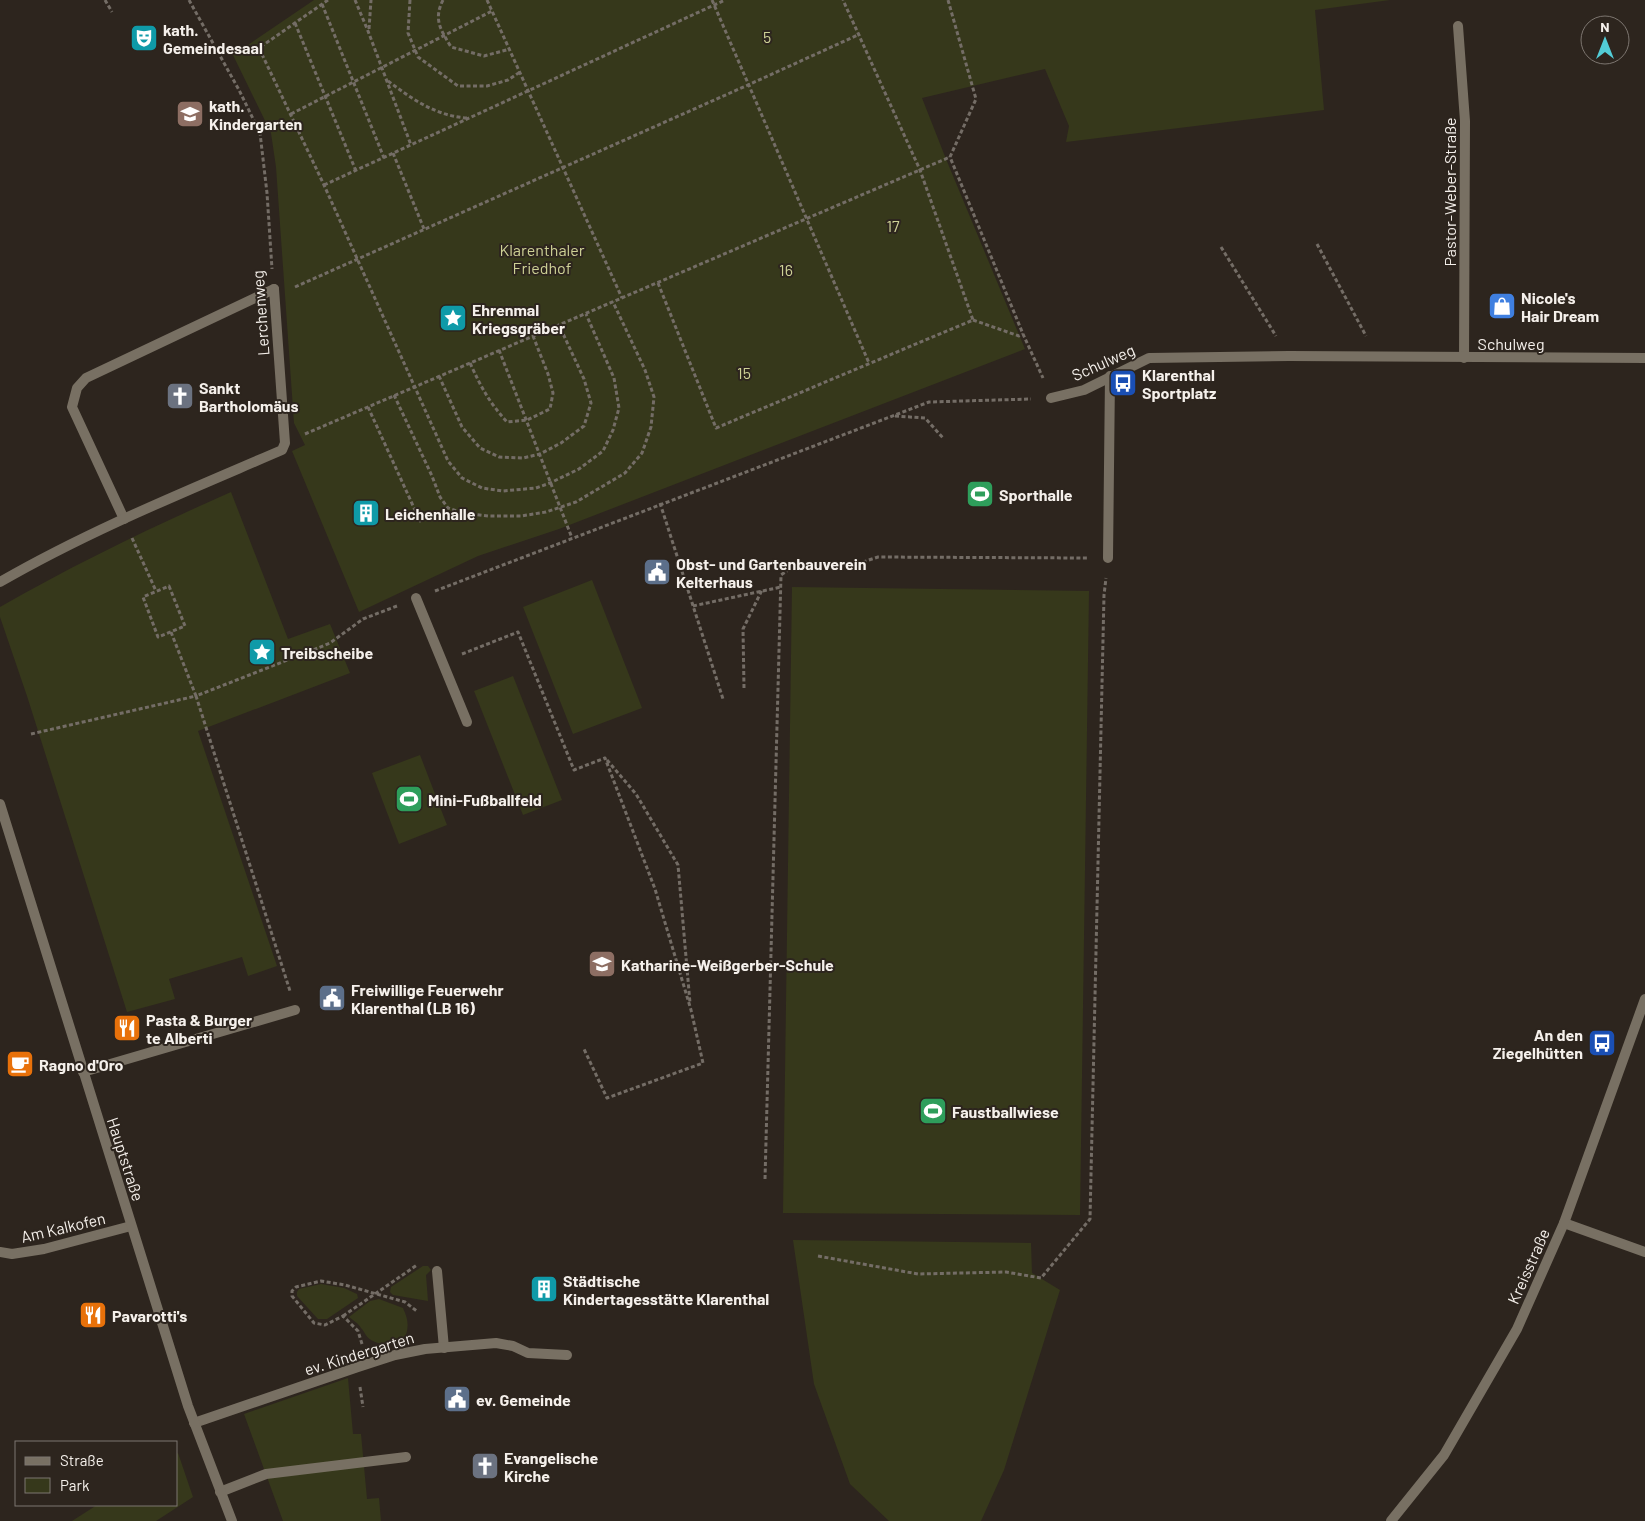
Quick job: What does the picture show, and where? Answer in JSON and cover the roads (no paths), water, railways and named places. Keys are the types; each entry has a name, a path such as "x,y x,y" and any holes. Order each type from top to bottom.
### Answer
{"street":[{"name":"Pastor-Weber-Straße","path":"1458,26 1465,122 1464,358"},
{"name":"Lerchenweg","path":"274,292 285,443 282,450 124,519 72,407 77,388 86,378 274,292"},
{"name":"Schulweg","path":"1051,398 1084,390 1149,358 1289,356 1645,358"},
{"path":"1108,558 1110,376"},
{"path":"0,582 34,562 124,519"},
{"path":"416,598 467,722"},
{"name":"Hauptstraße","path":"0,804 194,1423 232,1521"},
{"name":"Kreisstraße","path":"1390,1521 1444,1455 1517,1329 1564,1223 1645,999"},
{"path":"83,1072 296,1010"},
{"path":"1564,1223 1645,1252"},
{"name":"Am Kalkofen","path":"0,1252 12,1254 44,1249 131,1226"},
{"path":"437,1271 444,1348"},
{"name":"ev. Kindergarten","path":"194,1423 368,1364 425,1349 496,1343 514,1346 528,1353 567,1356"},
{"path":"220,1492 266,1474 406,1458"}],"place":[{"name":"kath. Gemeindesaal","path":"144,38"},
{"name":"kath. Kindergarten","path":"190,114"},
{"name":"Nicole's Hair Dream","path":"1502,306"},
{"name":"Ehrenmal Kriegsgräber","path":"453,318"},
{"name":"Klarenthal Sportplatz","path":"1123,383"},
{"name":"Sankt Bartholomäus","path":"180,396"},
{"name":"Sporthalle","path":"980,494"},
{"name":"Leichenhalle","path":"366,513"},
{"name":"Obst- und Gartenbauverein Kelterhaus","path":"657,572"},
{"name":"Treibscheibe","path":"262,652"},
{"name":"Mini-Fußballfeld","path":"409,799"},
{"name":"Katharine-Weißgerber-Schule","path":"602,964"},
{"name":"Freiwillige Feuerwehr Klarenthal (LB 16)","path":"332,998"},
{"name":"Pasta & Burger te Alberti","path":"127,1028"},
{"name":"An den Ziegelhütten","path":"1602,1043"},
{"name":"Ragno d'Oro","path":"20,1064"},
{"name":"Faustballwiese","path":"933,1111"},
{"name":"Städtische Kindertagesstätte Klarenthal","path":"544,1289"},
{"name":"Pavarotti's","path":"93,1315"},
{"name":"ev. Gemeinde","path":"457,1399"},
{"name":"Evangelische Kirche","path":"485,1466"}],"park label":[{"name":"5","path":"767,36"},
{"name":"17","path":"893,225"},
{"name":"Klarenthaler Friedhof","path":"542,258"},
{"name":"16","path":"786,269"},
{"name":"15","path":"744,372"}]}
